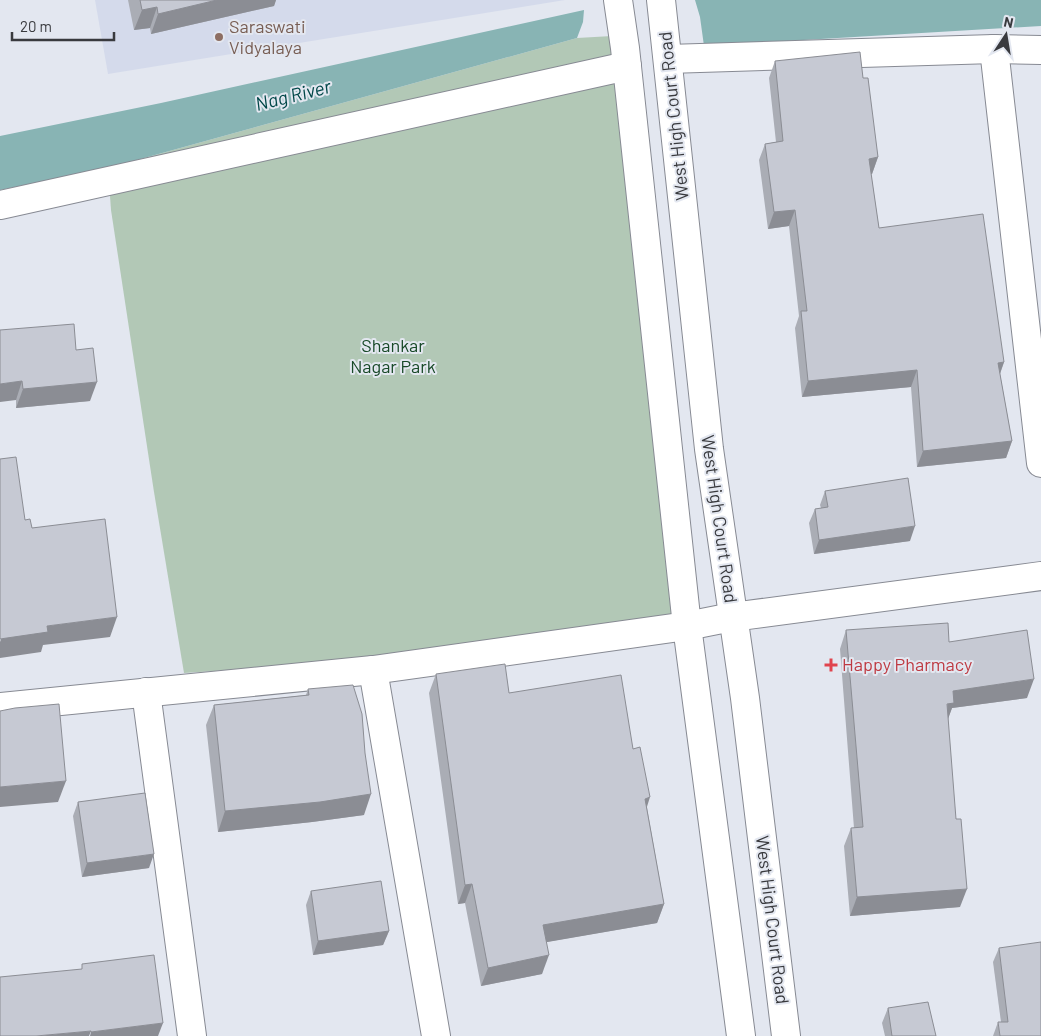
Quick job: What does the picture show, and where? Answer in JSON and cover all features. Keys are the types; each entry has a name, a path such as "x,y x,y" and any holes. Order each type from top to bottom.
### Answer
{"street":[{"path":"618,0 627,66 687,626 741,1036"},
{"name":"West High Court Road","path":"662,0 709,449 745,698 786,1036"},
{"path":"994,49 1041,463"},
{"path":"668,59 994,49 1041,50"},
{"path":"0,205 627,66"},
{"path":"0,707 373,670 687,626 732,617 1041,576"},
{"path":"373,670 436,1036"},
{"path":"146,692 192,1036"}],"shaded area":[{"name":"Saraswati Vidyalaya","path":"95,0 565,0 108,74"}],"green space":[{"name":"Shankar Nagar Park","path":"612,36 679,620 362,661 184,673 111,210 108,168 577,38"}],"water":[{"path":"695,0 1041,0 1041,26 704,46 700,17"},
{"name":"Nag River","path":"584,10 583,22 577,38 108,168 0,190 0,136 161,103"}],"building":[{"path":"140,0 217,0 158,14 157,7 142,10"},
{"path":"860,52 863,78 868,78 878,157 869,159 879,228 983,214 1004,362 998,363 1012,441 923,451 917,370 808,381 801,311 807,311 795,210 774,212 765,144 783,141 775,61"},
{"path":"74,324 76,350 93,348 97,382 23,389 22,381 0,384 0,330"},
{"path":"16,457 25,520 30,519 32,528 105,519 117,617 47,626 48,632 0,639 0,459"},
{"path":"908,478 915,526 819,540 815,509 828,507 825,491"},
{"path":"948,623 949,642 1027,630 1034,679 953,691 954,703 947,704 956,819 961,819 967,889 857,897 851,828 863,827 846,630"},
{"path":"505,664 509,693 621,675 633,749 640,747 650,797 645,799 664,904 543,925 549,955 488,968 472,884 465,885 436,674"},
{"path":"353,685 362,714 371,794 320,802 225,811 214,705 309,695 308,689"},
{"path":"59,704 66,781 0,787 0,711"},
{"path":"145,793 154,854 87,863 78,802"},
{"path":"381,881 389,931 318,941 311,891"},
{"path":"1041,942 1041,1036 1000,1036 998,1022 1008,1022 999,948"},
{"path":"154,955 163,1023 91,1032 36,1036 0,1036 0,977 82,969 82,964"},
{"path":"928,1002 936,1036 892,1036 888,1008"}],"place":[{"name":"Saraswati Vidyalaya","path":"219,37"},
{"name":"Happy Pharmacy","path":"831,665"}]}
